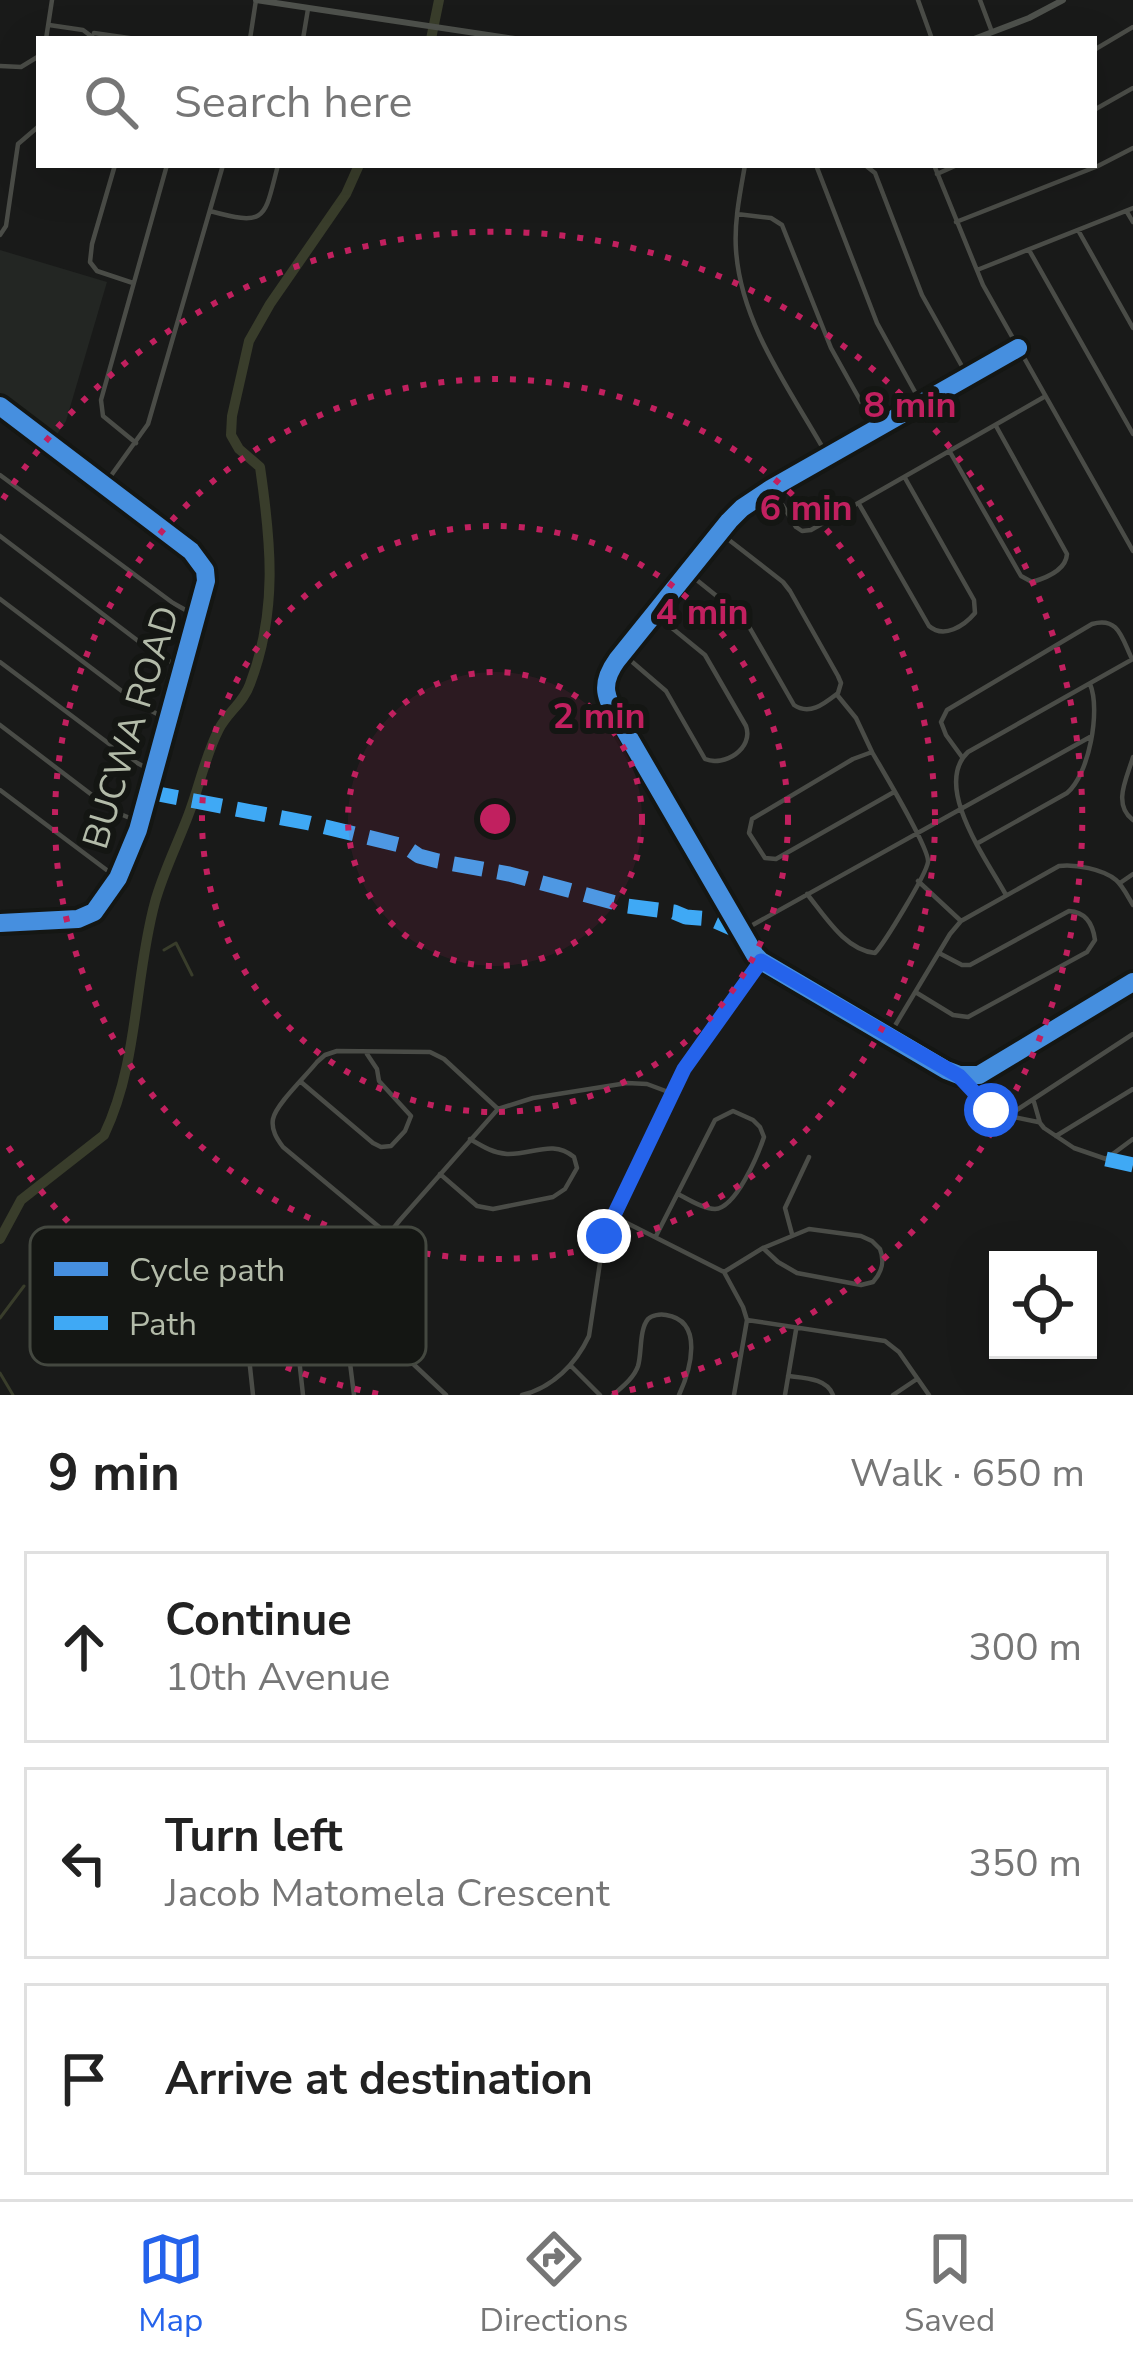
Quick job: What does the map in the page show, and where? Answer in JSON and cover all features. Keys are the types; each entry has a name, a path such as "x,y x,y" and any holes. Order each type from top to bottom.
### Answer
{"street":[{"path":"47,36 52,0"},
{"path":"250,36 256,0 494,36"},
{"path":"918,0 931,36"},
{"path":"980,0 992,32"},
{"path":"982,36 1063,0"},
{"path":"304,36 308,8"},
{"path":"49,25 115,36"},
{"path":"1097,48 1133,27"},
{"path":"88,32 92,36"},
{"path":"0,66 21,67 36,58"},
{"path":"1097,108 1133,88"},
{"path":"0,235 6,226 18,144 36,129"},
{"path":"1097,165 1133,148"},
{"path":"114,168 90,262 97,271 133,283"},
{"path":"136,443 106,420 100,407 165,168"},
{"path":"105,484 151,416 222,168"},
{"path":"210,211 249,220 260,216 277,168"},
{"path":"745,168 736,251 748,311 827,457"},
{"path":"817,168 877,323 922,403"},
{"path":"868,168 926,303 968,377"},
{"path":"935,168 976,271 1133,551"},
{"path":"938,174 951,168"},
{"path":"956,222 1090,168"},
{"path":"976,271 1130,210 1133,222"},
{"path":"737,214 771,218 782,225 831,348 877,429"},
{"path":"1078,230 1133,328"},
{"path":"1029,250 1133,434"},
{"path":"1018,348 742,508 607,675 605,691 740,932 761,961 959,1076 1001,1116 1040,1123 1091,1156 1106,1159 1133,1139"},
{"path":"772,488 794,524 811,530 1045,396"},
{"name":"BUCWA ROAD","path":"0,406 198,558 206,570 140,822 118,878"},
{"path":"950,452 1021,576 1031,582 1062,567 1067,554 996,426"},
{"path":"0,475 197,617"},
{"path":"859,504 929,626 942,633 969,620 975,613 974,600 904,478"},
{"path":"1121,529 1133,522"},
{"path":"688,573 744,618 794,705 812,709 836,694 841,683 838,676 786,585 720,533"},
{"path":"0,536 154,652 183,668"},
{"path":"0,599 139,704 168,720"},
{"path":"623,654 666,691 705,759 722,761 746,745 746,727 705,655 655,614"},
{"path":"962,757 941,722 946,710 1091,624 1106,621 1114,625 1133,659 962,757 955,782 960,808 1006,895"},
{"path":"0,662 128,758 154,772"},
{"path":"978,843 1072,789 1083,771 1095,709 1090,684"},
{"path":"807,894 840,934 860,949 875,953 919,881 928,855 856,718 836,694"},
{"path":"0,725 113,811 140,822"},
{"path":"740,932 1090,737"},
{"path":"872,752 755,816 748,829 757,846 768,859 781,857 894,792"},
{"path":"1133,757 1121,807 1133,820"},
{"path":"0,790 118,878 89,915 66,921 0,923"},
{"path":"889,1036 961,921 1006,895 1065,864 1110,876 1133,904"},
{"path":"1120,883 1133,874"},
{"path":"919,881 961,921"},
{"path":"916,993 953,1015 968,1017 1088,952 1095,940 1087,920 1072,910 970,965 939,953"},
{"path":"522,1395 544,1386 570,1365 589,1336 604,1236 613,1216 671,1093 761,961"},
{"path":"959,1076 989,1070 1133,982"},
{"path":"1009,1116 1133,1034"},
{"path":"379,1227 276,1138 275,1113 329,1052 436,1054 498,1109"},
{"path":"301,1082 373,1143 391,1146 411,1116 379,1081 365,1052"},
{"path":"396,1227 498,1109 533,1098 627,1083 671,1093"},
{"path":"1056,1136 1133,1089"},
{"path":"1033,1100 1040,1123"},
{"path":"656,1236 678,1194 720,1115 734,1111 760,1127 764,1137 759,1150 726,1205 708,1208 678,1194"},
{"path":"440,1174 477,1206 493,1209 553,1197 565,1189 577,1168 574,1157 561,1148 499,1153 470,1138"},
{"path":"792,1235 785,1208 809,1157"},
{"path":"613,1216 724,1272 747,1320 734,1395"},
{"path":"724,1272 763,1248 814,1229 868,1239 880,1249 881,1271 867,1285 838,1281 793,1271 763,1248"},
{"path":"613,1395 636,1372 648,1319 661,1314 678,1319 691,1334 679,1395"},
{"path":"747,1320 885,1341 899,1352 929,1395"},
{"path":"785,1395 796,1328"},
{"path":"250,1365 253,1395"},
{"path":"300,1365 304,1395"},
{"path":"350,1365 354,1395"},
{"path":"414,1365 446,1395"},
{"path":"570,1365 599,1395"},
{"path":"788,1376 823,1383 833,1395"},
{"path":"893,1395 917,1379"}],"shaded area":[{"path":"0,250 107,282 66,421 55,437 0,398"}],"waterway":[{"path":"432,36 439,0"},
{"path":"0,1239 21,1200 104,1135 115,1107 158,891 214,739 250,684 265,630 270,576 260,467 231,435 249,341 346,194 358,168"},
{"path":"164,950 176,943 192,975"},
{"path":"0,1318 24,1286"},
{"path":"0,1373 13,1395"}],"marked path":[{"path":"148,792 309,823 404,846 438,861 509,874 627,906 711,919 740,932"},
{"path":"1106,1159 1133,1165"}],"cycle path":[{"path":"1018,348 742,508 617,660 607,679 607,695 755,955 946,1070 979,1075 1133,982"},
{"path":"0,406 191,551 205,570 206,581 138,830 118,878 94,912 78,919 0,923"}],"route":[{"path":"604,1236 684,1069 761,961 959,1076 991,1110"}]}
